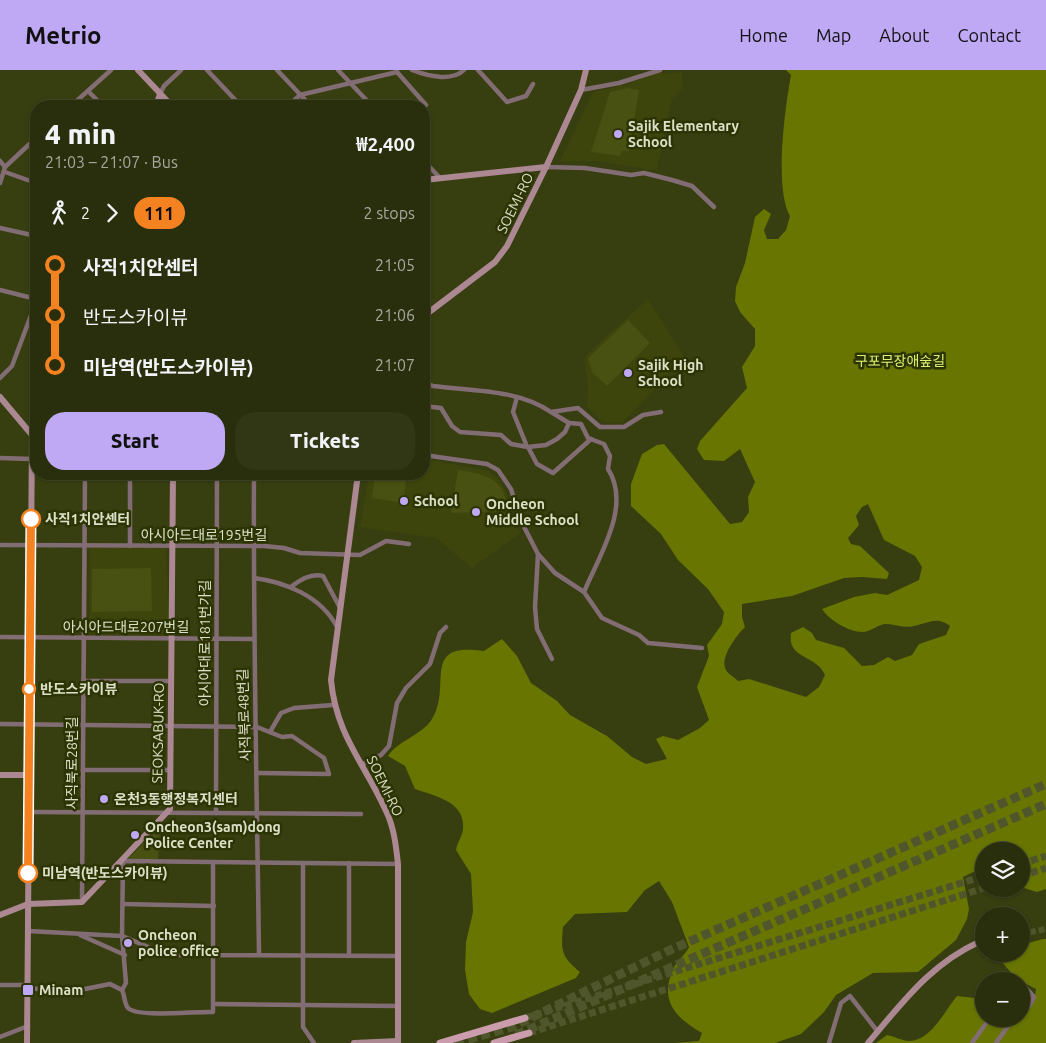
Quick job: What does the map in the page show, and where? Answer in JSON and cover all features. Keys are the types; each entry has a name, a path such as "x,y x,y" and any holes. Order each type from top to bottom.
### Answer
{"main road":[{"path":"138,70 166,100"},
{"name":"SOEMI-RO","path":"430,311 495,262 508,246 580,90 586,70"},
{"path":"158,100 160,94"},
{"path":"430,179 546,166"},
{"path":"1,400 30,429"},
{"path":"27,1043 32,480"},
{"name":"SEOKSABUK-RO","path":"169,813 173,480"},
{"name":"SOEMI-RO","path":"357,480 330,680 333,705 342,731 387,812 396,841 398,864 398,1042"},
{"path":"0,775 29,775"},
{"path":"0,915 28,904 82,902 169,813"},
{"path":"868,1043 936,967 975,944"},
{"path":"440,1043 525,1018"},
{"path":"494,1043 529,1033"},
{"path":"354,1043 398,1042"}],"street":[{"path":"78,100 111,70"},
{"path":"160,94 164,86 181,70"},
{"path":"207,70 234,100"},
{"path":"277,70 306,100"},
{"path":"338,70 366,100"},
{"path":"412,70 448,77 460,74 464,70"},
{"path":"478,70 507,102 526,96 533,84"},
{"path":"580,90 619,83 660,70"},
{"path":"294,100 300,94 397,71 420,100"},
{"path":"88,91 97,100"},
{"path":"5,167 30,144"},
{"path":"0,161 5,167 0,183"},
{"path":"546,166 585,168 631,175 644,173 692,186 714,207"},
{"path":"430,167 440,178"},
{"path":"5,172 30,181"},
{"path":"0,228 30,235"},
{"path":"0,291 30,299"},
{"path":"0,378 12,366 30,317"},
{"path":"430,385 499,392 537,403 569,423 581,424 591,439 604,444 610,456 608,469 618,491 612,525 584,592"},
{"path":"517,397 513,412 526,447 537,464 553,474 591,439"},
{"path":"430,407 442,408 452,426 460,432 501,435 511,444 526,447 546,445 558,439 566,432 569,423"},
{"path":"551,412 578,408 600,427 624,428 643,415 662,412"},
{"path":"430,456 486,464 498,470 511,489 521,521 538,554 554,573 584,592 602,618 639,635 648,643 702,648"},
{"path":"0,458 30,459"},
{"name":"사직북로28번길","path":"82,902 85,480"},
{"path":"130,480 130,546"},
{"name":"아시아대로181번가길","path":"216,813 217,480"},
{"name":"사직북로48번길","path":"254,480 253,639 257,727 259,955"},
{"name":"아시아드대로195번길","path":"0,545 254,546 284,548 300,553 346,555 365,554 377,544 386,541 409,544"},
{"path":"538,554 534,607 537,629 552,660"},
{"path":"292,586 307,577 317,574 324,576 340,606"},
{"path":"254,578 292,586 332,617 337,627"},
{"path":"361,765 381,755 389,746 397,703 406,688 430,664 440,633 446,627"},
{"name":"아시아드대로207번길","path":"0,637 253,639"},
{"path":"84,681 171,681"},
{"path":"270,732 281,713 294,708 333,705"},
{"path":"0,724 257,727 282,738 292,736 324,758 329,774 257,773"},
{"path":"83,770 171,770"},
{"path":"28,812 361,814"},
{"path":"213,862 214,1004 212,1012 152,1014 131,1010 126,1004 122,990 126,982 122,936 123,861 398,864"},
{"path":"303,863 303,1027 314,1043"},
{"path":"349,863 349,956"},
{"path":"123,904 214,906"},
{"path":"28,931 122,936 164,954 398,956"},
{"path":"79,934 85,939 125,955"},
{"path":"0,986 28,986 70,992 110,984 122,990"},
{"path":"1030,992 1034,997 1030,1005"},
{"path":"829,1043 841,1003 846,997 850,996 878,1032"},
{"path":"214,1004 398,1006"},
{"path":"0,1037 28,1026"},
{"path":"972,1043 983,1027"},
{"path":"996,1043 1007,1027"}],"shaded area":[{"name":"Sajik Elementary School","path":"657,72 669,74 682,72 683,88 672,99 657,169 651,170 597,161 560,161 593,92 626,85"},
{"path":"628,88 639,90 629,151 622,151 620,156 591,152 610,92"},
{"name":"Sajik High School","path":"648,299 685,358 622,423 603,422 587,406 588,385 584,361 586,355"},
{"path":"628,320 650,343 607,386 592,372 588,358"},
{"path":"430,460 489,471 497,478 505,490 510,502 512,521 521,533 472,568 436,538 360,527 368,480 430,480"},
{"path":"458,470 485,476 498,485 503,491 507,511 451,513"},
{"path":"374,480 406,480 403,503 372,498"},
{"path":"90,548 166,548 169,636 89,634"},
{"path":"151,568 152,611 92,612 92,569"},
{"path":"155,831 160,831 158,859 128,859"}],"green space":[{"name":"구포무장애숲길","path":"786,70 1046,70 1046,889 1037,892 1030,890 1030,842 975,842 975,871 963,877 969,909 967,919 956,940 918,972 873,973 836,995 824,1012 801,1034 775,1043 675,1043 699,1041 702,1033 678,1015 672,1008 669,1000 669,981 673,969 689,947 672,902 659,881 645,890 627,912 575,914 563,927 562,948 569,962 580,972 576,978 492,1013 480,1009 469,994 465,970 466,942 473,912 471,874 456,850 463,831 459,811 439,797 415,789 405,766 388,756 397,746 430,722 437,709 440,695 441,670 444,660 451,653 463,650 484,651 502,639 517,656 531,683 557,701 570,715 607,736 632,757 646,764 667,759 656,739 663,736 678,740 700,728 709,720 697,687 709,656 707,645 722,624 724,612 708,589 678,560 661,534 631,506 631,484 642,454 657,445 664,444 730,524 742,522 749,512 748,497 755,482 740,449 724,461 704,460 697,449 700,441 747,388 742,367 755,346 755,329 740,312 735,301 736,287 745,263 755,217 764,209 771,214 764,230 767,239 778,239 786,230 790,216 785,203 782,168 786,107 791,75","holes":["868,504 884,540 915,556 922,567 919,580 887,595 875,593 854,597 822,609 840,625 851,630 862,632 884,624 910,627 941,621 950,626 946,635 919,644 912,655 895,661 888,657 874,665 862,666 844,648 816,640 812,633 803,627 791,633 793,648 821,668 825,675 819,687 806,697 749,679 738,681 727,671 724,665 727,653 745,627 742,617 742,604 792,596 844,578 887,579 889,573 860,546 851,544 848,538 859,525 856,516 862,507"]},
{"path":"1046,939 1046,1043 876,1043 887,1035 909,1041 917,1040 924,1036 937,1024 957,996 975,998 975,1027 1030,1027 1030,1007 1034,1002 1036,989 1030,986 1030,972 1011,972 1003,962 1030,962 1030,943"}],"tunnel":[{"path":"455,1043 512,1027 668,951 1046,784"},
{"path":"516,1035 1046,804"},
{"path":"1030,861 1046,856"},
{"path":"1030,873 1046,868"},
{"path":"525,1018 975,879"},
{"path":"529,1033 975,891"},
{"path":"1030,932 1046,929"}],"bus line":[{"name":"111","path":"28,873 31,519"}],"place":[{"name":"Sajik Elementary School","path":"618,134"},
{"name":"Sajik High School","path":"628,373"},
{"name":"School","path":"404,501"},
{"name":"Oncheon Middle School","path":"476,512"},
{"name":"사직1치안센터","path":"31,519"},
{"name":"반도스카이뷰","path":"29,689"},
{"name":"온천3동행정복지센터","path":"104,799"},
{"name":"Oncheon3(sam)dong Police Center","path":"135,835"},
{"name":"미남역(반도스카이뷰)","path":"28,873"},
{"name":"Oncheon police office","path":"128,943"},
{"name":"Minam","path":"28,990"}]}
